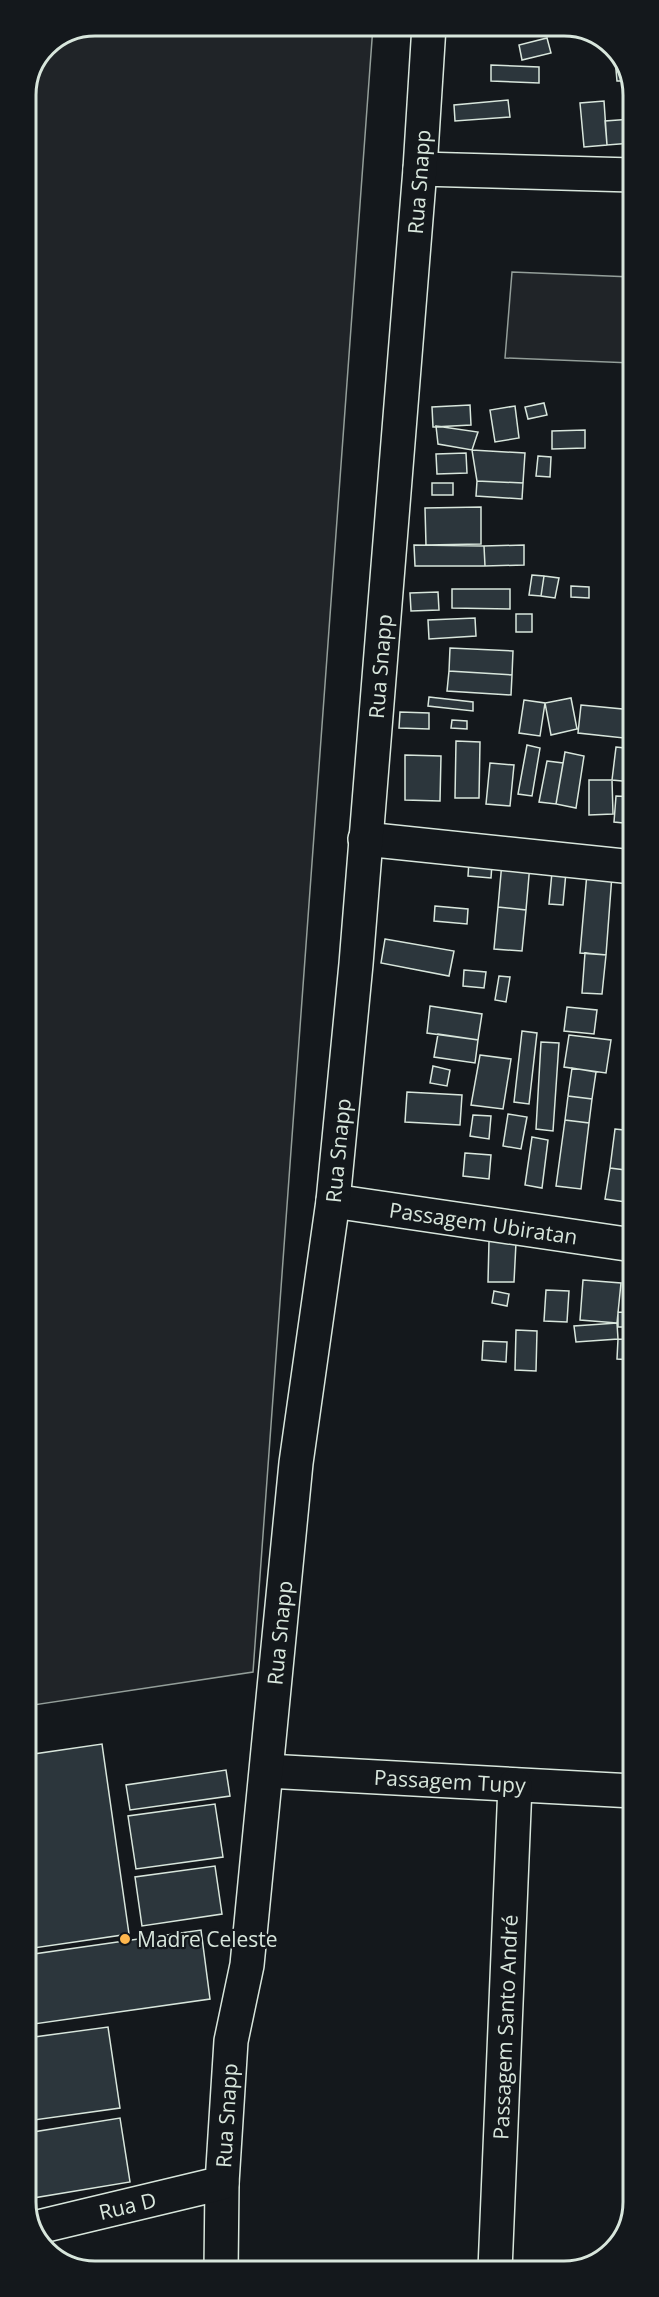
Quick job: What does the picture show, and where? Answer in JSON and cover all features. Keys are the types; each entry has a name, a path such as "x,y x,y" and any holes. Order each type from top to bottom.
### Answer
{"main road":[{"name":"Rua Snapp","path":"221,2261 222,2183 231,2041 247,1965 296,1463 333,1201 356,964 420,169 428,36"},
{"path":"420,169 623,175"},
{"path":"365,839 623,866"},
{"name":"Passagem Ubiratan","path":"333,1201 623,1244"},
{"name":"Passagem Tupy","path":"267,1771 623,1790"},
{"name":"Passagem Santo André","path":"495,2261 515,1785"},
{"name":"Rua D","path":"41,2226 222,2183"}],"shaded area":[{"path":"372,36 253,1672 36,1705 36,95 40,72 53,53 72,40 83,37"},
{"path":"512,272 623,277 623,363 505,358"}],"building":[{"path":"547,38 551,53 522,60 519,45"},
{"path":"491,65 539,67 539,83 491,81"},
{"path":"616,66 621,81 617,81"},
{"path":"508,100 510,117 455,121 454,105"},
{"path":"604,101 607,145 584,147 580,103"},
{"path":"623,120 623,144 607,145 605,121"},
{"path":"544,403 547,415 528,419 525,407"},
{"path":"470,405 471,425 433,427 432,407"},
{"path":"515,406 519,438 495,442 490,410"},
{"path":"436,426 478,432 472,450 438,444"},
{"path":"585,430 585,448 552,449 552,431"},
{"path":"472,450 525,453 523,483 477,481"},
{"path":"466,453 467,473 437,474 436,454"},
{"path":"538,456 551,457 550,477 536,476"},
{"path":"477,481 523,483 522,499 476,496"},
{"path":"432,483 453,483 453,495 432,495"},
{"path":"481,507 481,544 426,545 425,508"},
{"path":"414,545 484,546 485,566 415,566"},
{"path":"524,545 524,565 485,566 484,546"},
{"path":"532,575 544,576 541,596 529,595"},
{"path":"544,576 559,578 555,598 541,596"},
{"path":"571,586 589,587 589,598 571,597"},
{"path":"452,589 510,589 510,609 452,608"},
{"path":"438,592 439,610 411,611 410,593"},
{"path":"516,614 532,614 532,632 516,632"},
{"path":"475,618 476,636 429,639 428,620"},
{"path":"450,648 513,651 512,675 449,671"},
{"path":"449,671 512,675 511,695 447,691"},
{"path":"429,697 473,702 473,711 428,706"},
{"path":"571,698 577,729 551,735 545,703"},
{"path":"524,700 545,703 540,736 519,733"},
{"path":"581,705 623,709 623,738 578,733"},
{"path":"400,712 429,713 429,729 399,728"},
{"path":"452,720 467,721 467,729 451,728"},
{"path":"456,741 480,742 479,798 455,798"},
{"path":"527,745 540,748 532,796 518,794"},
{"path":"616,747 623,748 623,781 612,780"},
{"path":"565,752 584,756 576,808 556,804"},
{"path":"405,755 441,756 440,801 405,800"},
{"path":"547,761 563,763 556,804 539,802"},
{"path":"490,763 514,765 510,806 486,804"},
{"path":"589,780 612,780 613,814 589,815"},
{"path":"616,796 623,796 623,823 614,822"},
{"path":"469,861 492,864 491,878 468,876"},
{"path":"502,862 530,864 526,910 498,907"},
{"path":"552,872 566,872 563,905 549,904"},
{"path":"587,873 612,875 606,955 580,953"},
{"path":"435,906 468,909 467,924 434,921"},
{"path":"498,907 526,910 522,951 494,949"},
{"path":"385,939 454,951 449,976 381,963"},
{"path":"585,953 606,955 602,994 582,993"},
{"path":"464,970 486,972 484,988 463,986"},
{"path":"499,976 510,977 506,1002 495,1000"},
{"path":"430,1006 482,1014 478,1040 427,1033"},
{"path":"567,1007 597,1010 594,1034 564,1031"},
{"path":"522,1031 537,1033 529,1104 514,1102"},
{"path":"438,1034 478,1040 475,1063 434,1057"},
{"path":"569,1035 611,1040 606,1073 564,1067"},
{"path":"541,1042 559,1043 553,1131 536,1129"},
{"path":"480,1055 511,1059 503,1109 471,1105"},
{"path":"433,1066 450,1070 447,1086 430,1083"},
{"path":"572,1068 596,1072 592,1099 568,1096"},
{"path":"407,1092 462,1095 460,1125 405,1122"},
{"path":"568,1096 592,1099 589,1123 565,1120"},
{"path":"508,1114 527,1117 521,1149 503,1146"},
{"path":"473,1115 491,1116 489,1139 470,1136"},
{"path":"565,1120 589,1123 581,1189 556,1186"},
{"path":"615,1129 623,1130 623,1170 610,1168"},
{"path":"532,1137 548,1140 542,1188 525,1185"},
{"path":"465,1153 491,1155 489,1179 463,1176"},
{"path":"610,1168 623,1170 623,1202 605,1199"},
{"path":"489,1241 516,1243 514,1282 488,1282"},
{"path":"583,1280 621,1283 617,1323 580,1320"},
{"path":"546,1290 569,1291 567,1322 544,1321"},
{"path":"494,1291 509,1294 507,1306 492,1303"},
{"path":"618,1312 623,1312 623,1327 618,1327"},
{"path":"617,1323 618,1339 576,1342 574,1326"},
{"path":"516,1330 537,1331 536,1371 515,1370"},
{"path":"618,1339 623,1339 623,1359 617,1359"},
{"path":"483,1341 507,1342 506,1362 482,1360"},
{"path":"102,1744 129,1934 36,1948 36,1754"},
{"path":"226,1770 230,1796 130,1810 126,1785"},
{"path":"215,1804 223,1857 136,1869 128,1816"},
{"path":"215,1866 222,1914 142,1926 135,1877"},
{"path":"201,1930 210,1999 36,2024 36,1954"},
{"path":"108,2027 120,2108 36,2120 36,2037"},
{"path":"120,2118 130,2182 36,2198 36,2132"}],"place":[{"name":"Madre Celeste","path":"125,1939"}]}
